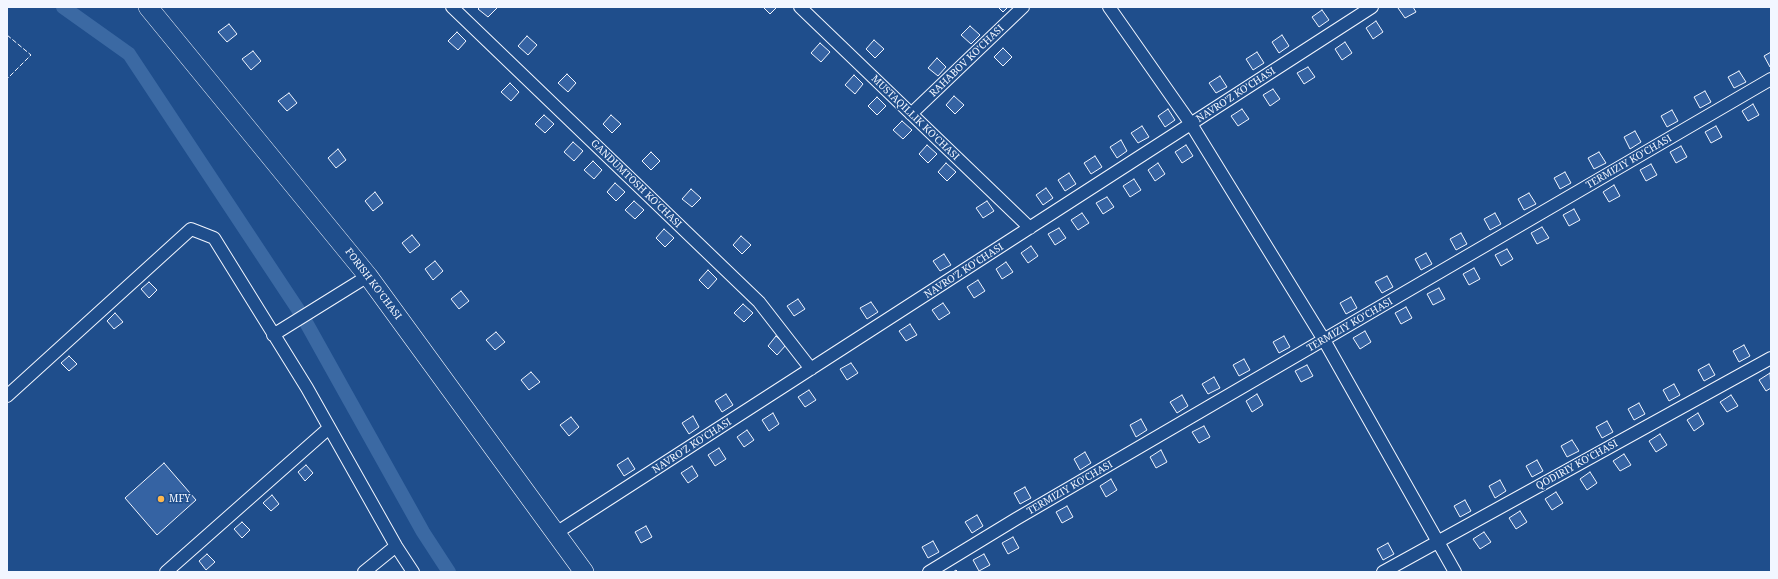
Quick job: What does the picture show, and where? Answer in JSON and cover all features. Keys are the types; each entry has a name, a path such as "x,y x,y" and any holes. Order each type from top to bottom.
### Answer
{"main road":[{"name":"FORISH KO'CHASI","path":"148,7 368,276 584,572"}],"street":[{"name":"GANDUMTOSH KO'CHASI","path":"452,7 759,302 811,369"},
{"name":"MUSTAQILLIK KO'CHASI","path":"800,7 1030,228"},
{"name":"RAHABOV KO'CHASI","path":"911,114 1023,7"},
{"path":"1109,7 1192,124 1324,340 1454,572"},
{"name":"NAVRO'Z KO'CHASI","path":"556,534 1372,7"},
{"name":"TERMIZIY KO'CHASI","path":"928,572 1023,515 1771,79"},
{"path":"7,396 191,229 214,238 274,335 396,546 413,572"},
{"path":"274,335 368,276"},
{"name":"QODIRIY KO'CHASI","path":"1383,572 1771,358"},
{"path":"166,572 329,428"},
{"path":"364,572 396,546"}],"building":[{"path":"480,7 497,8 488,17 478,9"},
{"path":"763,7 777,7 770,14"},
{"path":"998,7 1008,7 1003,12"},
{"path":"1413,7 1416,12 1405,18 1398,8"},
{"path":"1322,10 1329,20 1319,27 1312,17"},
{"path":"1376,21 1383,32 1373,39 1366,28"},
{"path":"229,24 237,34 227,42 218,32"},
{"path":"970,26 980,35 971,44 961,35"},
{"path":"457,32 466,41 458,50 448,41"},
{"path":"1282,35 1289,46 1279,53 1272,42"},
{"path":"527,36 537,45 528,55 518,46"},
{"path":"874,40 884,49 875,58 866,49"},
{"path":"1345,42 1352,53 1342,60 1335,49"},
{"path":"820,43 830,52 821,62 811,53"},
{"path":"1003,48 1012,57 1003,66 994,57"},
{"path":"253,51 261,61 251,70 242,59"},
{"path":"1257,52 1264,63 1253,70 1246,59"},
{"path":"1771,52 1771,66 1770,67 1764,56"},
{"path":"937,58 946,67 938,76 928,68"},
{"path":"1308,67 1315,77 1304,84 1297,73"},
{"path":"1739,71 1746,82 1734,88 1728,77"},
{"path":"567,74 576,83 568,92 558,83"},
{"path":"854,75 863,84 855,94 845,85"},
{"path":"1220,76 1227,87 1216,93 1209,83"},
{"path":"510,83 519,92 511,101 501,92"},
{"path":"1273,89 1280,99 1270,106 1263,95"},
{"path":"1705,91 1711,102 1700,108 1694,97"},
{"path":"289,93 297,103 287,111 278,101"},
{"path":"954,96 964,105 955,114 946,105"},
{"path":"877,97 886,106 877,115 868,106"},
{"path":"1753,104 1759,115 1748,121 1742,111"},
{"path":"1168,109 1175,120 1165,127 1158,116"},
{"path":"1242,109 1249,119 1238,126 1231,116"},
{"path":"1672,110 1678,121 1667,127 1661,116"},
{"path":"544,115 554,124 545,133 535,124"},
{"path":"611,115 621,124 612,133 603,124"},
{"path":"902,121 912,130 903,139 893,130"},
{"path":"1142,126 1149,137 1138,143 1131,133"},
{"path":"1716,126 1722,137 1711,143 1705,132"},
{"path":"1635,131 1641,142 1630,149 1624,137"},
{"path":"1121,140 1127,151 1117,158 1110,147"},
{"path":"573,142 583,151 574,161 564,152"},
{"path":"927,145 937,154 928,163 919,154"},
{"path":"1186,145 1193,156 1182,163 1175,152"},
{"path":"1681,146 1687,157 1676,163 1670,152"},
{"path":"338,149 346,160 336,168 328,158"},
{"path":"651,152 660,161 651,170 642,161"},
{"path":"1599,152 1606,163 1594,169 1588,158"},
{"path":"1095,156 1102,167 1091,174 1084,163"},
{"path":"593,161 602,170 594,179 584,170"},
{"path":"946,163 956,172 947,181 938,172"},
{"path":"1158,163 1165,174 1155,181 1148,170"},
{"path":"1651,164 1657,175 1646,181 1640,170"},
{"path":"1565,172 1571,183 1560,189 1554,178"},
{"path":"1069,173 1076,184 1065,191 1058,180"},
{"path":"1134,179 1141,190 1130,197 1123,186"},
{"path":"615,183 625,192 616,201 607,192"},
{"path":"1614,185 1620,196 1609,202 1603,192"},
{"path":"1046,188 1053,198 1043,205 1036,195"},
{"path":"691,189 701,198 692,207 682,199"},
{"path":"375,192 383,203 373,211 365,201"},
{"path":"1529,193 1536,204 1524,210 1518,199"},
{"path":"1107,197 1114,207 1103,214 1096,203"},
{"path":"634,201 644,210 635,219 625,210"},
{"path":"987,201 994,211 983,218 976,208"},
{"path":"1574,209 1580,220 1569,226 1563,215"},
{"path":"1082,213 1089,223 1078,230 1071,220"},
{"path":"1495,213 1501,224 1490,230 1484,219"},
{"path":"1542,227 1549,238 1537,244 1531,233"},
{"path":"1059,228 1066,238 1055,245 1048,234"},
{"path":"664,229 674,238 665,247 656,238"},
{"path":"1461,233 1467,244 1456,250 1450,239"},
{"path":"412,235 420,245 410,253 402,243"},
{"path":"741,236 751,245 742,254 733,245"},
{"path":"1031,246 1038,256 1028,263 1021,253"},
{"path":"1507,249 1513,259 1501,266 1495,255"},
{"path":"1426,253 1432,264 1421,270 1415,259"},
{"path":"944,254 951,265 940,271 933,261"},
{"path":"435,261 443,271 433,280 425,269"},
{"path":"1006,262 1013,272 1002,279 996,269"},
{"path":"1474,268 1480,279 1469,285 1463,274"},
{"path":"708,270 717,279 708,289 699,280"},
{"path":"1387,276 1393,287 1382,293 1375,282"},
{"path":"978,280 985,291 974,298 967,287"},
{"path":"149,282 157,290 149,298 141,289"},
{"path":"1439,288 1445,299 1433,305 1427,294"},
{"path":"461,291 469,301 459,309 451,299"},
{"path":"1351,297 1357,308 1346,314 1340,303"},
{"path":"798,299 805,309 794,316 787,306"},
{"path":"871,302 878,312 867,319 860,308"},
{"path":"943,303 950,313 939,320 932,310"},
{"path":"743,304 753,313 744,322 734,313"},
{"path":"1406,307 1412,318 1401,324 1395,313"},
{"path":"115,313 123,322 114,329 107,321"},
{"path":"910,324 917,335 906,341 899,331"},
{"path":"1365,331 1371,342 1360,349 1353,338"},
{"path":"496,332 505,342 495,350 486,340"},
{"path":"776,336 786,345 777,355 768,346"},
{"path":"1284,336 1290,347 1279,353 1273,342"},
{"path":"1744,345 1750,356 1739,362 1733,351"},
{"path":"69,356 77,364 69,371 61,363"},
{"path":"1244,359 1250,370 1239,376 1233,365"},
{"path":"851,363 858,373 847,380 840,369"},
{"path":"1709,364 1715,375 1704,381 1698,370"},
{"path":"1307,365 1313,376 1301,382 1295,371"},
{"path":"531,372 540,382 529,390 521,380"},
{"path":"1770,373 1771,388 1766,391 1759,380"},
{"path":"1214,377 1220,388 1208,394 1202,384"},
{"path":"1674,384 1680,395 1669,401 1663,390"},
{"path":"809,390 816,400 805,407 798,397"},
{"path":"726,394 733,405 722,412 715,401"},
{"path":"1257,394 1263,405 1252,412 1246,401"},
{"path":"1182,395 1188,406 1177,413 1170,402"},
{"path":"1731,395 1738,406 1727,412 1720,402"},
{"path":"1639,403 1645,414 1634,420 1628,409"},
{"path":"773,413 779,424 769,431 762,420"},
{"path":"1698,413 1704,424 1694,431 1687,420"},
{"path":"693,416 699,427 689,434 682,423"},
{"path":"571,417 579,427 569,436 560,425"},
{"path":"1141,419 1147,430 1136,437 1130,425"},
{"path":"1607,421 1613,432 1602,438 1596,427"},
{"path":"1204,426 1210,437 1199,443 1192,432"},
{"path":"747,430 754,440 744,447 737,437"},
{"path":"1660,434 1667,445 1656,452 1649,441"},
{"path":"1572,440 1579,451 1567,457 1561,446"},
{"path":"719,448 726,459 715,466 708,455"},
{"path":"1161,450 1167,462 1156,468 1150,457"},
{"path":"1085,452 1091,463 1080,470 1074,459"},
{"path":"1624,454 1631,465 1620,471 1613,461"},
{"path":"628,458 635,469 624,476 617,465"},
{"path":"1537,460 1543,471 1532,477 1526,466"},
{"name":"MFY","path":"164,463 196,500 157,535 125,498"},
{"path":"306,465 313,473 305,481 298,472"},
{"path":"692,466 698,476 688,483 681,473"},
{"path":"1590,472 1597,483 1587,490 1580,479"},
{"path":"1111,479 1117,490 1106,497 1100,486"},
{"path":"1500,480 1506,491 1495,498 1489,486"},
{"path":"1025,487 1031,498 1020,504 1014,493"},
{"path":"1556,492 1563,503 1552,510 1545,499"},
{"path":"272,495 279,504 271,511 263,503"},
{"path":"1465,500 1471,511 1460,517 1454,506"},
{"path":"1067,506 1073,517 1062,523 1056,512"},
{"path":"1520,511 1527,522 1516,529 1509,518"},
{"path":"977,515 983,526 972,533 965,522"},
{"path":"242,522 250,530 242,538 234,529"},
{"path":"646,526 652,537 641,543 635,532"},
{"path":"1484,532 1491,542 1480,549 1473,539"},
{"path":"1013,537 1019,548 1008,554 1002,543"},
{"path":"933,541 939,552 928,558 922,547"},
{"path":"1388,543 1394,554 1383,560 1377,549"},
{"path":"207,554 215,562 206,570 199,561"},
{"path":"984,554 990,565 979,571 973,560"}],"waterway":[{"path":"63,7 129,54 303,317 423,532 449,572"}],"fence":[{"path":"7,35 31,55 7,79"},
{"path":"953,572 956,570 958,572"}],"place":[{"name":"MFY","path":"161,499"}]}
